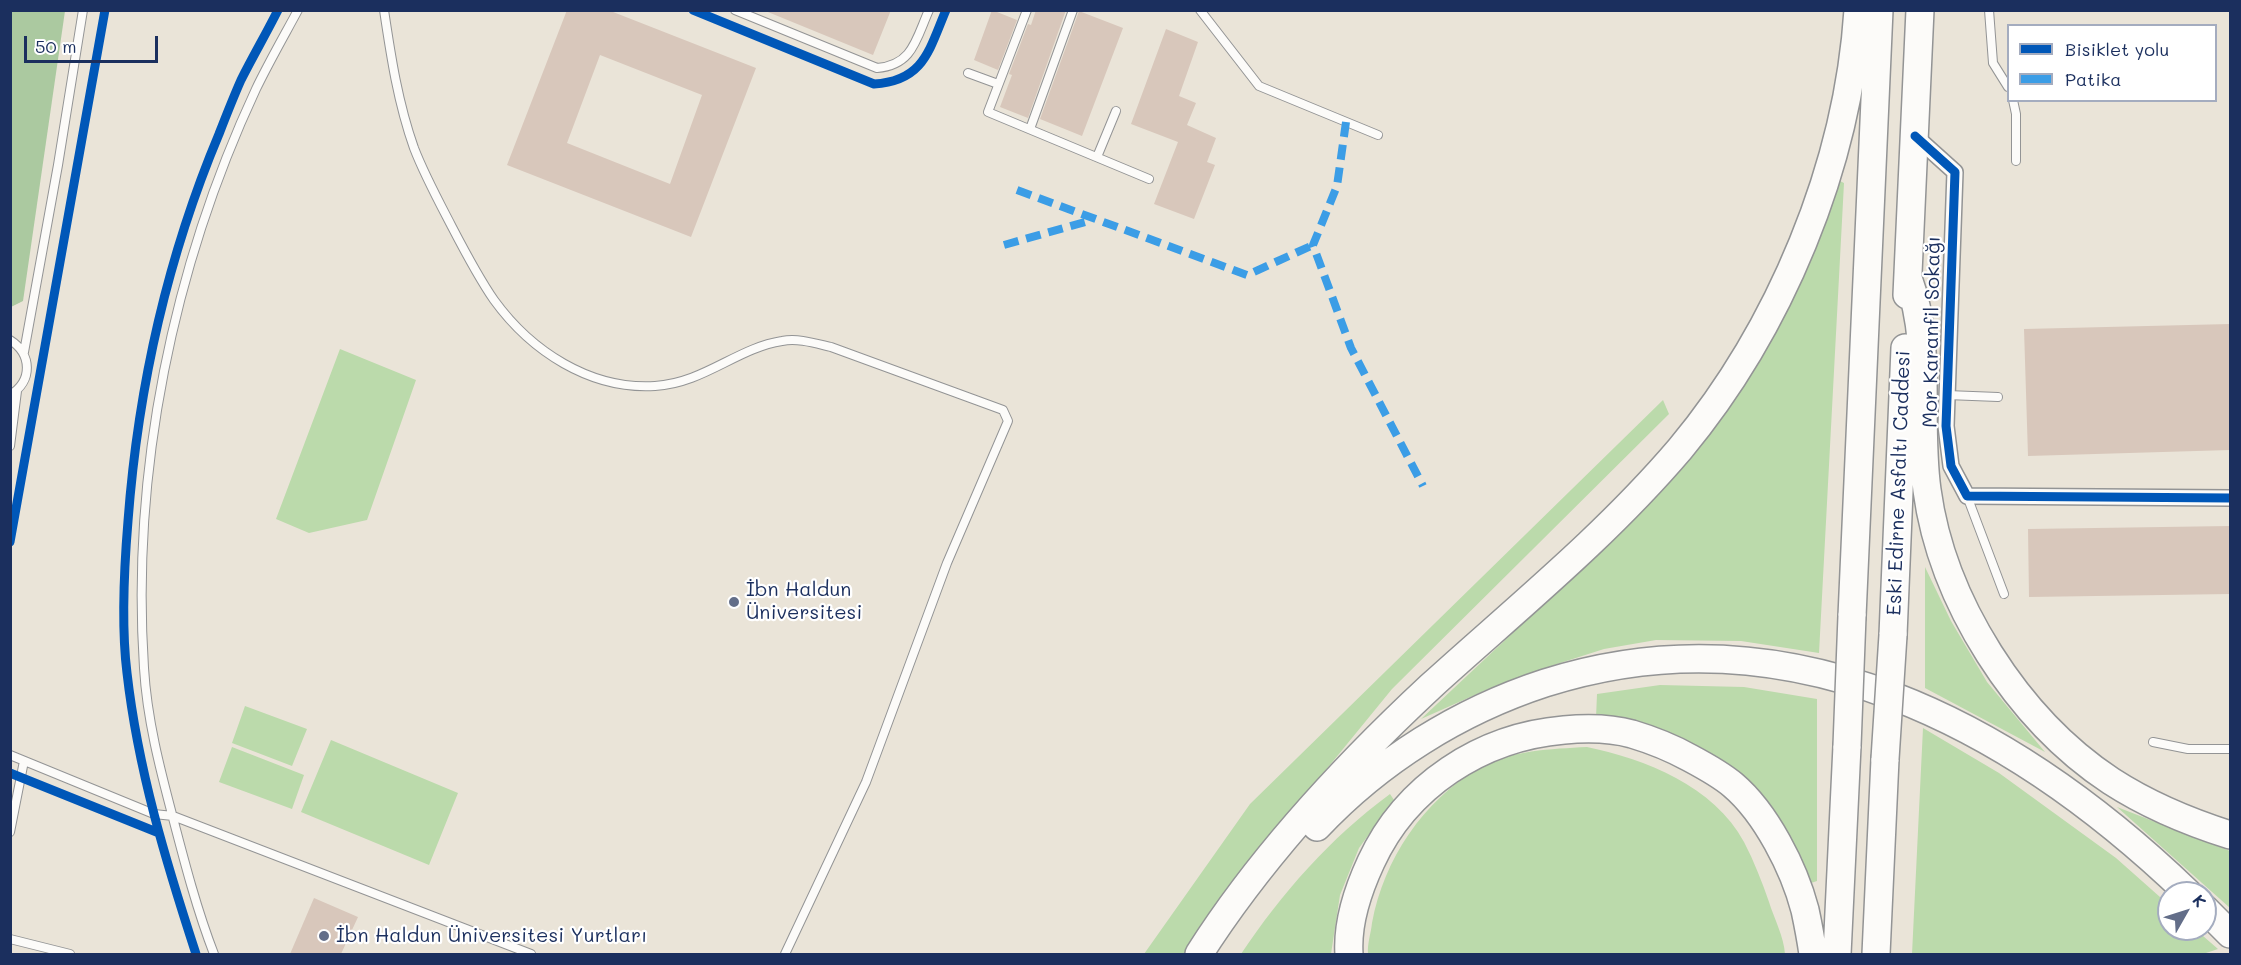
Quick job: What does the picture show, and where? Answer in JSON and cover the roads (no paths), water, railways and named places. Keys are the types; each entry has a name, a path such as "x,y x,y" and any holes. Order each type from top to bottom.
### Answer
{"highway":[{"path":"1199,954 1234,902 1338,779 1430,688 1604,530 1680,448 1712,408 1779,296 1813,214 1841,122 1850,82 1858,10"},
{"name":"Eski Edirne Asfaltı Caddesi","path":"1837,954 1879,10"},
{"name":"Eski Edirne Asfaltı Caddesi","path":"1876,954 1893,635 1920,10"},
{"path":"1908,278 1920,322 1923,348 1923,442 1927,490 1935,529 1954,586 1971,622 1995,663 2028,705 2080,757 2112,781 2171,813 2230,835"},
{"path":"1220,954 1243,916 1274,874 1346,799 1398,757 1466,715 1518,692 1608,666 1649,660 1734,660 1779,664 1824,673 1872,687 1969,730 2026,764 2089,807 2126,836 2175,881"},
{"path":"1349,954 1360,886 1380,843 1396,820 1425,788 1447,770 1497,743 1527,734 1576,729 1600,729 1630,734 1670,747 1733,785 1754,808 1770,831 1790,871 1804,908 1813,954"},
{"path":"1878,911 1885,954"},
{"path":"2217,921 2230,934"}],"street":[{"name":"Mor Karanfil Sokağı","path":"1915,136 1955,172 1946,426 1951,466 1967,496"},
{"path":"1967,496 2230,498"}],"lane":[{"path":"10,446 14,393 26,377 28,369 24,352 83,10"},
{"path":"214,954 183,858 159,765 144,670 141,571 149,470 162,381 188,272 219,179 256,88 298,10"},
{"path":"384,10 401,104 414,148 440,205 465,253 495,300 519,328 547,353 572,369 603,382 629,386 656,386 688,380 711,371 754,348 782,341 803,340 847,352 1006,413 1008,421 948,563 866,782 785,954"},
{"path":"735,10 877,68 896,64 910,53 928,10"},
{"path":"1027,10 988,112 1149,179"},
{"path":"1030,129 1073,10"},
{"path":"1200,10 1259,86 1378,135"},
{"path":"1989,10 1993,63 2007,85"},
{"path":"968,73 998,84"},
{"path":"2013,102 2016,114 2016,160"},
{"path":"1096,157 1116,111"},
{"path":"10,340 24,352"},
{"path":"1947,395 1998,397"},
{"path":"1967,496 2004,594"},
{"path":"2153,742 2188,749 2230,749"},
{"path":"10,755 154,814 172,816 531,954"},
{"path":"10,831 24,761"},
{"path":"10,939 70,954"}],"place":[{"name":"İbn Haldun Üniversitesi","path":"734,602"},
{"name":"İbn Haldun Üniversitesi Yurtları","path":"324,936"}]}
